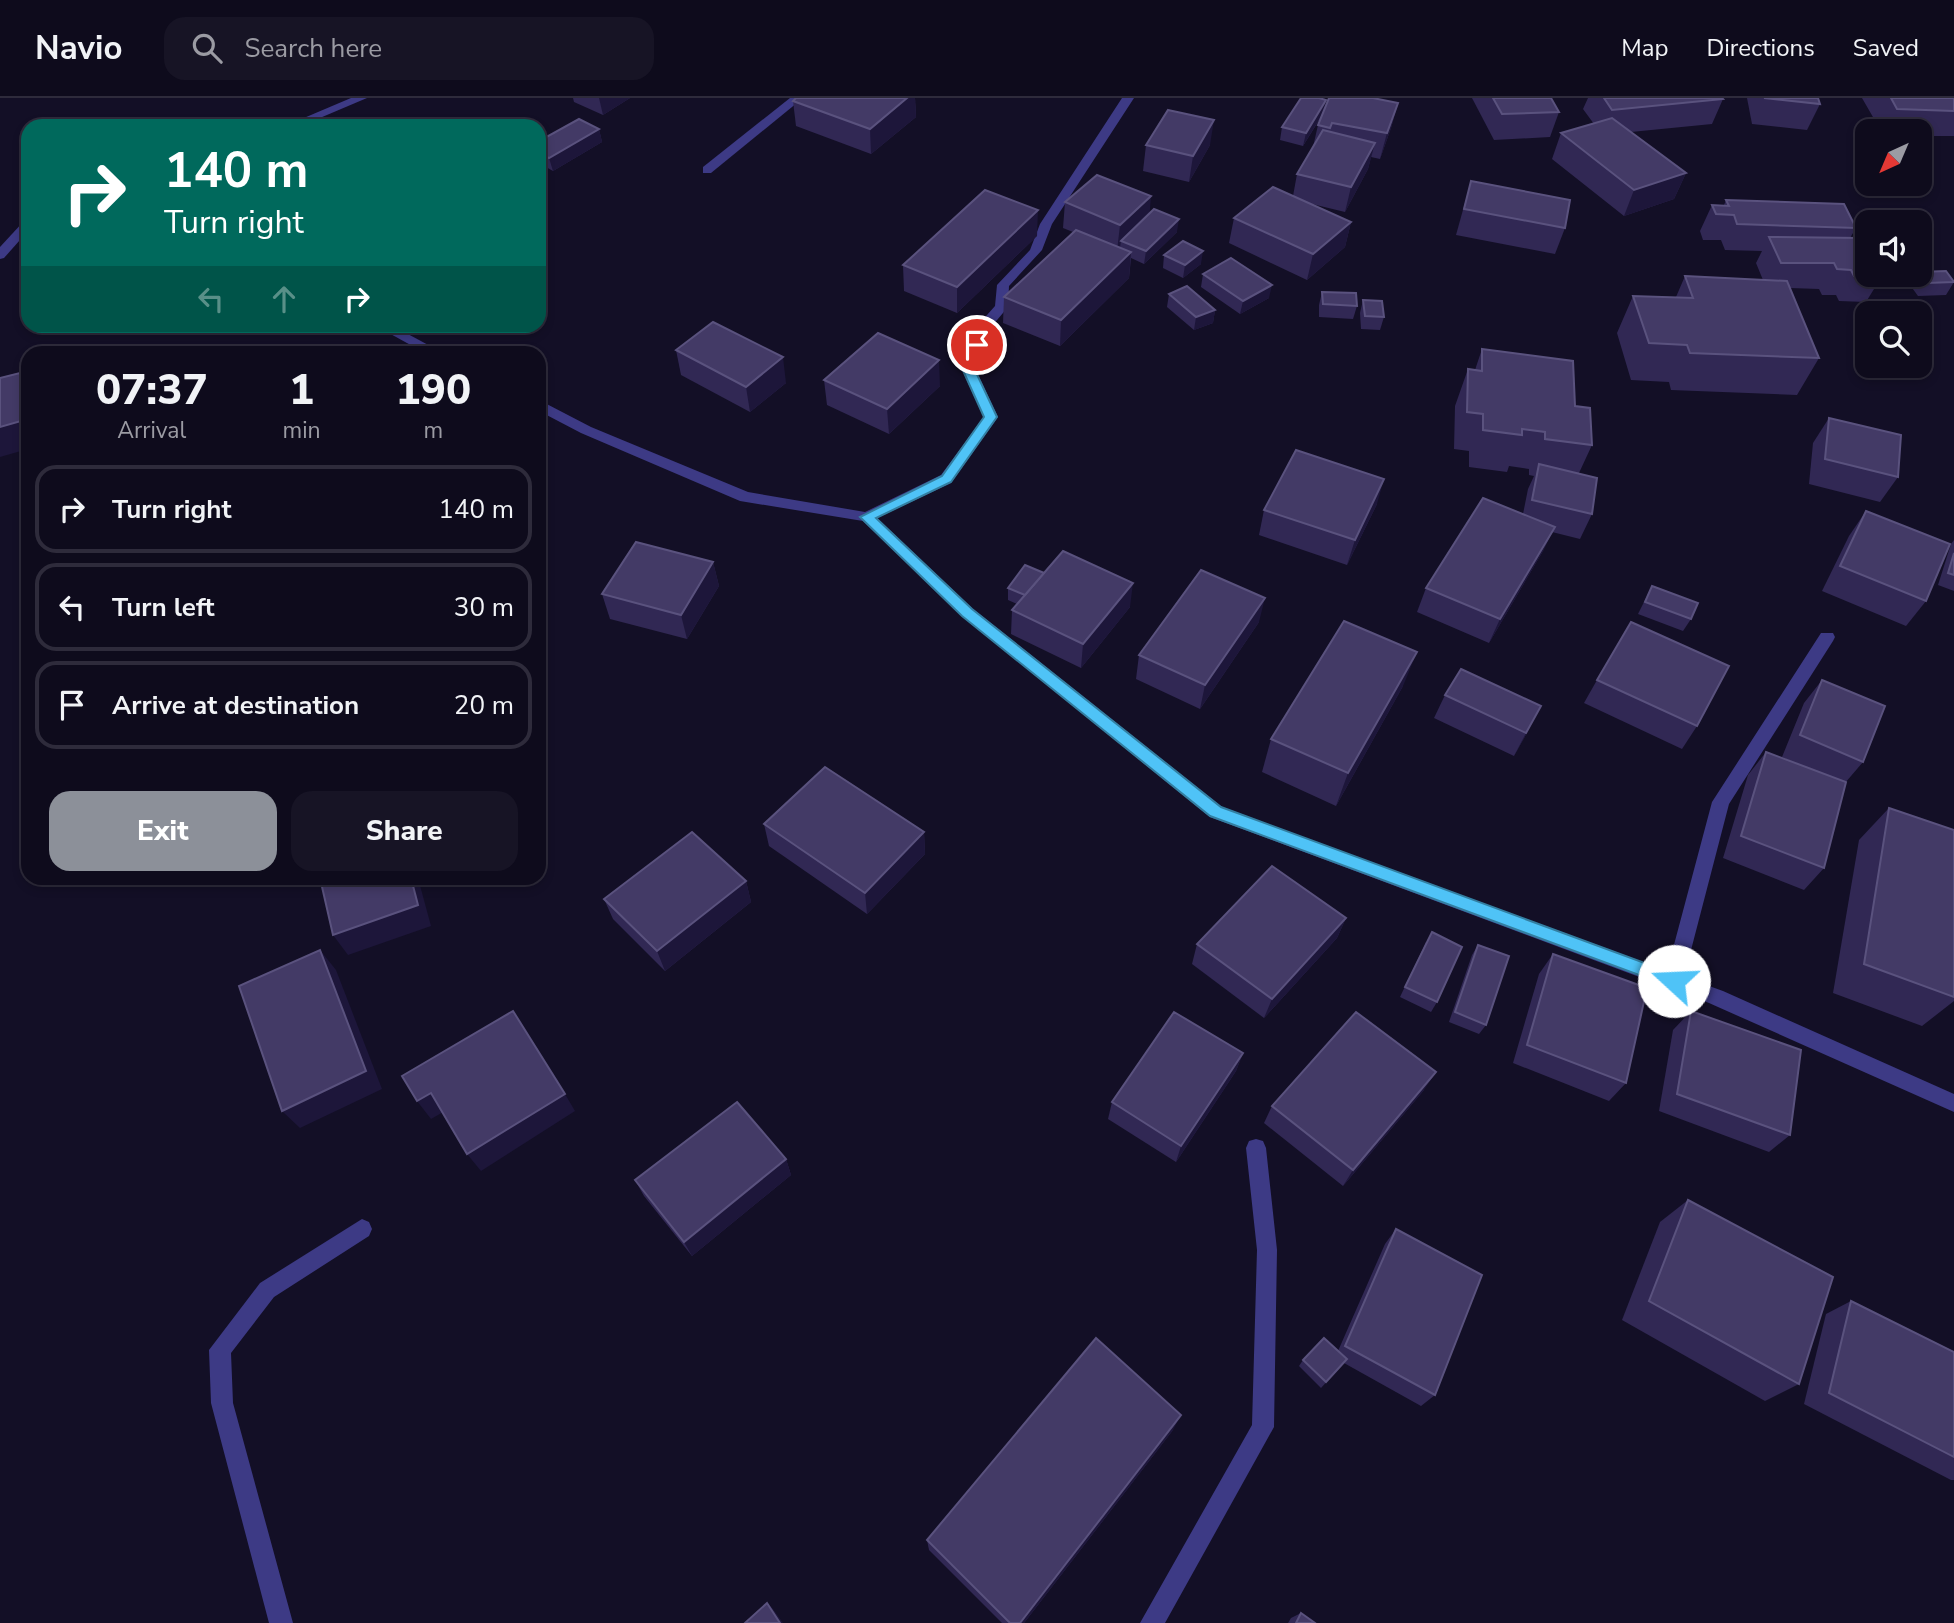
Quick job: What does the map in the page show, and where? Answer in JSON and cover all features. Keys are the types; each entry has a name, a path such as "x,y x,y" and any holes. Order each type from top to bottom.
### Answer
{"street":[{"path":"308,119 361,98"},
{"path":"707,170 797,98"},
{"path":"867,517 946,479 991,417 967,366 986,324 1001,307 1003,285 1026,264 1043,241 1046,224 1128,98"},
{"path":"1,253 21,232"},
{"path":"397,333 423,346"},
{"path":"546,409 586,430 745,497 867,517 967,612 1216,812 1716,997 1954,1103"},
{"path":"1674,981 1721,802 1827,637"},
{"path":"1152,1623 1263,1427 1267,1250 1256,1148"},
{"path":"281,1623 222,1403 220,1350 267,1290 362,1229"}],"building":[{"path":"796,98 907,98 870,129 793,101"},
{"path":"1301,98 1326,100 1306,133 1282,127"},
{"path":"1329,98 1373,98 1398,103 1387,133 1332,123 1330,128 1318,125"},
{"path":"1493,98 1551,98 1559,112 1502,114"},
{"path":"1604,98 1722,98 1723,99 1612,110"},
{"path":"1764,98 1818,98 1820,104"},
{"path":"1891,98 1954,98 1954,111 1897,109"},
{"path":"1168,110 1214,120 1193,156 1146,145"},
{"path":"1612,118 1686,173 1634,190 1561,133"},
{"path":"579,119 599,129 549,158 546,156 546,137"},
{"path":"1323,130 1375,143 1351,187 1297,174"},
{"path":"1097,175 1151,196 1120,225 1065,202"},
{"path":"1471,181 1570,200 1565,228 1464,209"},
{"path":"1273,187 1351,222 1313,254 1234,218"},
{"path":"985,190 1038,210 957,287 903,265"},
{"path":"1726,200 1844,204 1855,228 1737,224 1734,215 1716,214 1712,205 1729,206"},
{"path":"1154,209 1179,219 1146,251 1121,241"},
{"path":"1076,230 1131,252 1061,320 1004,297"},
{"path":"1769,237 1855,238 1855,276 1851,270 1837,269 1834,263 1781,263"},
{"path":"1183,241 1203,251 1185,265 1164,255"},
{"path":"1231,258 1272,285 1243,301 1203,274"},
{"path":"1946,271 1954,282 1932,283 1932,272"},
{"path":"1685,276 1787,281 1819,358 1690,353 1687,345 1649,343 1633,296 1693,298"},
{"path":"1187,286 1215,310 1196,317 1169,294"},
{"path":"1322,292 1356,293 1357,306 1323,304"},
{"path":"1363,300 1382,301 1384,317 1365,316"},
{"path":"713,322 783,357 746,387 676,350"},
{"path":"878,333 939,360 887,409 824,380"},
{"path":"1482,349 1573,361 1575,406 1590,408 1592,445 1545,439 1545,432 1522,429 1522,435 1483,430 1483,414 1467,412 1468,369 1482,371"},
{"path":"21,373 21,421 0,427 0,378"},
{"path":"1829,418 1901,435 1898,477 1825,459"},
{"path":"1296,450 1384,479 1355,540 1264,510"},
{"path":"1539,464 1597,478 1592,514 1532,500"},
{"path":"1483,498 1555,527 1500,619 1426,588"},
{"path":"1866,511 1950,544 1926,601 1840,566"},
{"path":"636,542 713,562 681,615 602,594"},
{"path":"1063,551 1133,583 1083,644 1012,610"},
{"path":"1954,553 1954,575 1948,573"},
{"path":"1025,565 1044,573 1025,595 1008,588"},
{"path":"1201,570 1265,598 1205,685 1139,655"},
{"path":"1652,586 1698,603 1691,619 1645,602"},
{"path":"1344,621 1417,652 1348,773 1271,739"},
{"path":"1631,622 1729,666 1697,726 1597,680"},
{"path":"1461,669 1541,706 1526,733 1445,695"},
{"path":"1822,680 1885,706 1863,762 1800,735"},
{"path":"1766,752 1846,782 1824,868 1741,836"},
{"path":"825,767 924,832 865,893 764,824"},
{"path":"1889,808 1954,830 1954,997 1864,964"},
{"path":"692,832 746,881 657,951 604,899"},
{"path":"1272,866 1346,918 1272,999 1197,944"},
{"path":"322,885 413,885 418,905 333,935"},
{"path":"1432,932 1462,947 1437,1002 1405,987"},
{"path":"1478,945 1509,956 1486,1025 1455,1012"},
{"path":"320,950 366,1071 282,1111 239,986"},
{"path":"1553,954 1647,988 1626,1083 1527,1045"},
{"path":"513,1011 565,1094 467,1154 431,1093 417,1101 402,1076"},
{"path":"1691,1011 1801,1050 1790,1135 1677,1094"},
{"path":"1174,1012 1243,1053 1181,1146 1112,1102"},
{"path":"1356,1012 1436,1072 1353,1170 1272,1106"},
{"path":"737,1102 786,1159 684,1242 635,1180"},
{"path":"1688,1200 1833,1277 1799,1384 1649,1301"},
{"path":"1396,1229 1482,1275 1435,1395 1345,1346"},
{"path":"1851,1301 1954,1352 1954,1457 1829,1393"},
{"path":"1096,1338 1181,1415 1020,1623 1010,1623 927,1540"},
{"path":"1324,1338 1347,1359 1326,1382 1303,1360"},
{"path":"767,1603 780,1623 745,1623"},
{"path":"1301,1613 1315,1623 1296,1623"}],"route":[{"path":"977,345 967,366 991,417 946,479 867,517 967,612 1216,812 1674,981"}]}
